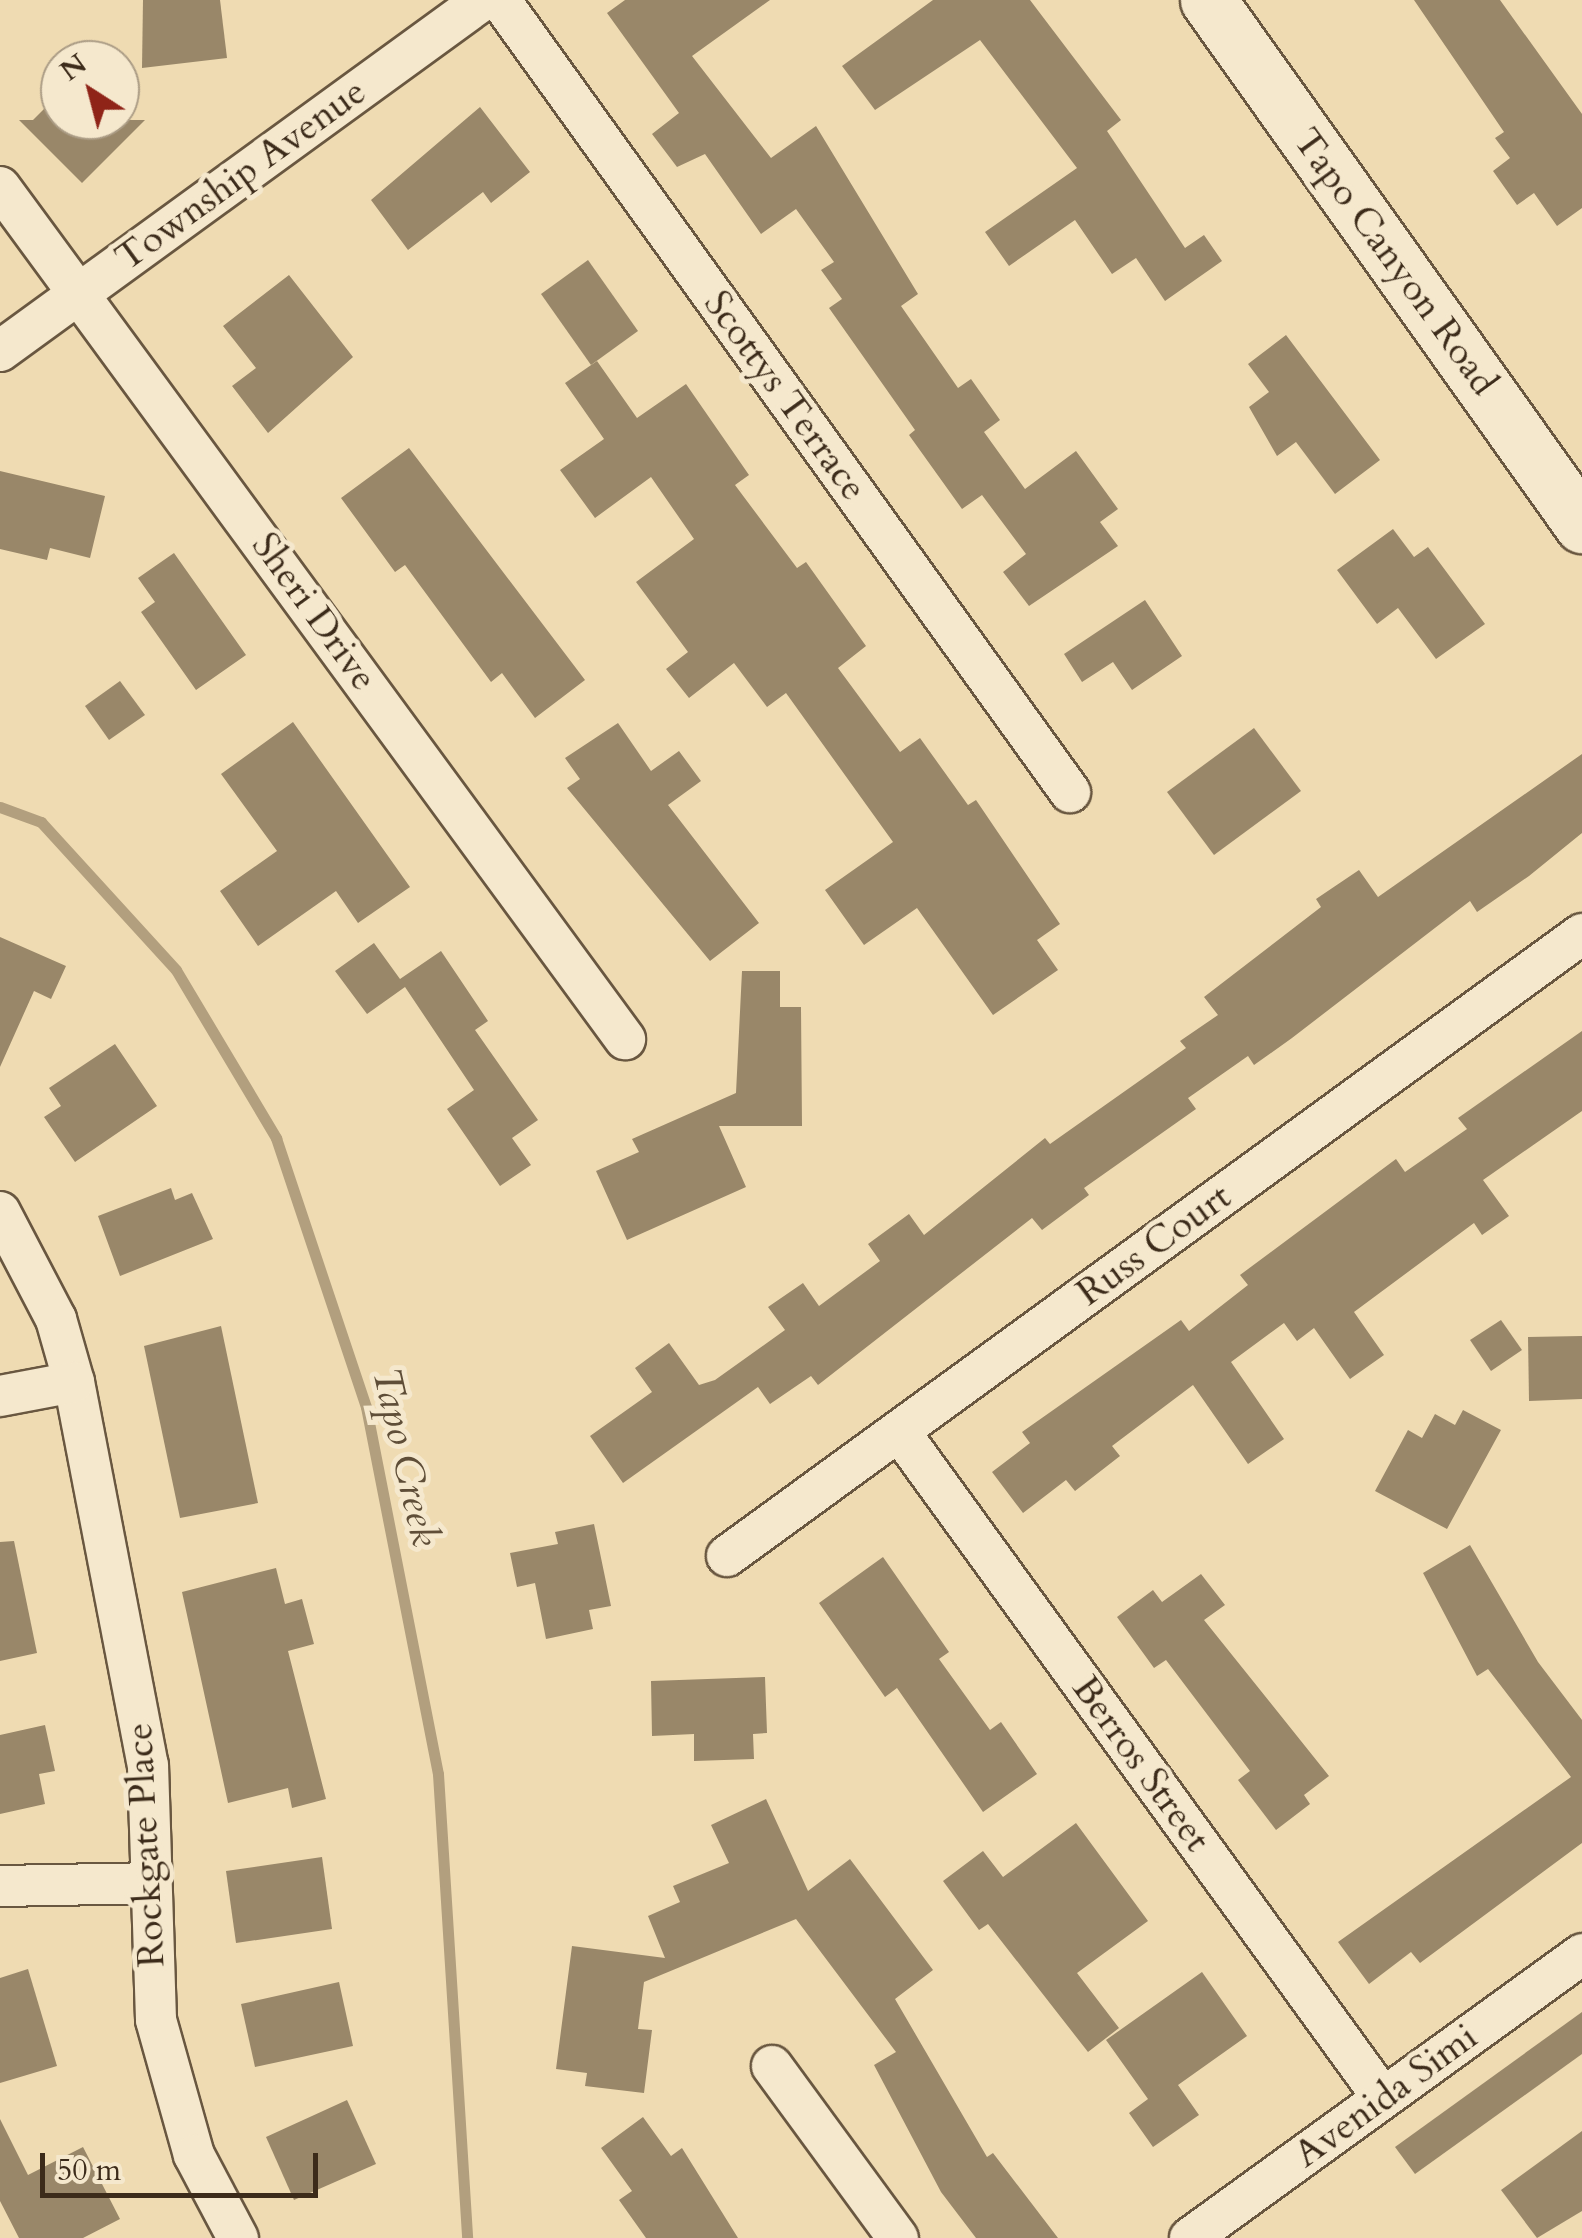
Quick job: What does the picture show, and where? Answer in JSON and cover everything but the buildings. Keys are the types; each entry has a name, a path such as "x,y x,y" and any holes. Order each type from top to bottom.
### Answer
{"main road":[{"name":"Tapo Canyon Road","path":"1208,0 1582,524"}],"street":[{"name":"Township Avenue","path":"0,351 483,0"},
{"name":"Scottys Terrace","path":"500,0 1070,792"},
{"name":"Sheri Drive","path":"0,187 82,291 625,1039"},
{"name":"Russ Court","path":"727,1556 1582,934"},
{"name":"Rockgate Place","path":"0,1212 56,1319 74,1382 148,1765 156,2020 170,2087 194,2155 238,2238"},
{"path":"0,1396 74,1382"},
{"name":"Berros Street","path":"899,1431 1383,2098"},
{"path":"0,1886 150,1883"},
{"name":"Avenida Simi","path":"1190,2238 1582,1954"},
{"path":"772,2066 898,2238"}],"waterway":[{"name":"Tapo Creek","path":"0,807 41,822 176,970 276,1138 366,1407 438,1774 467,2238"}]}
